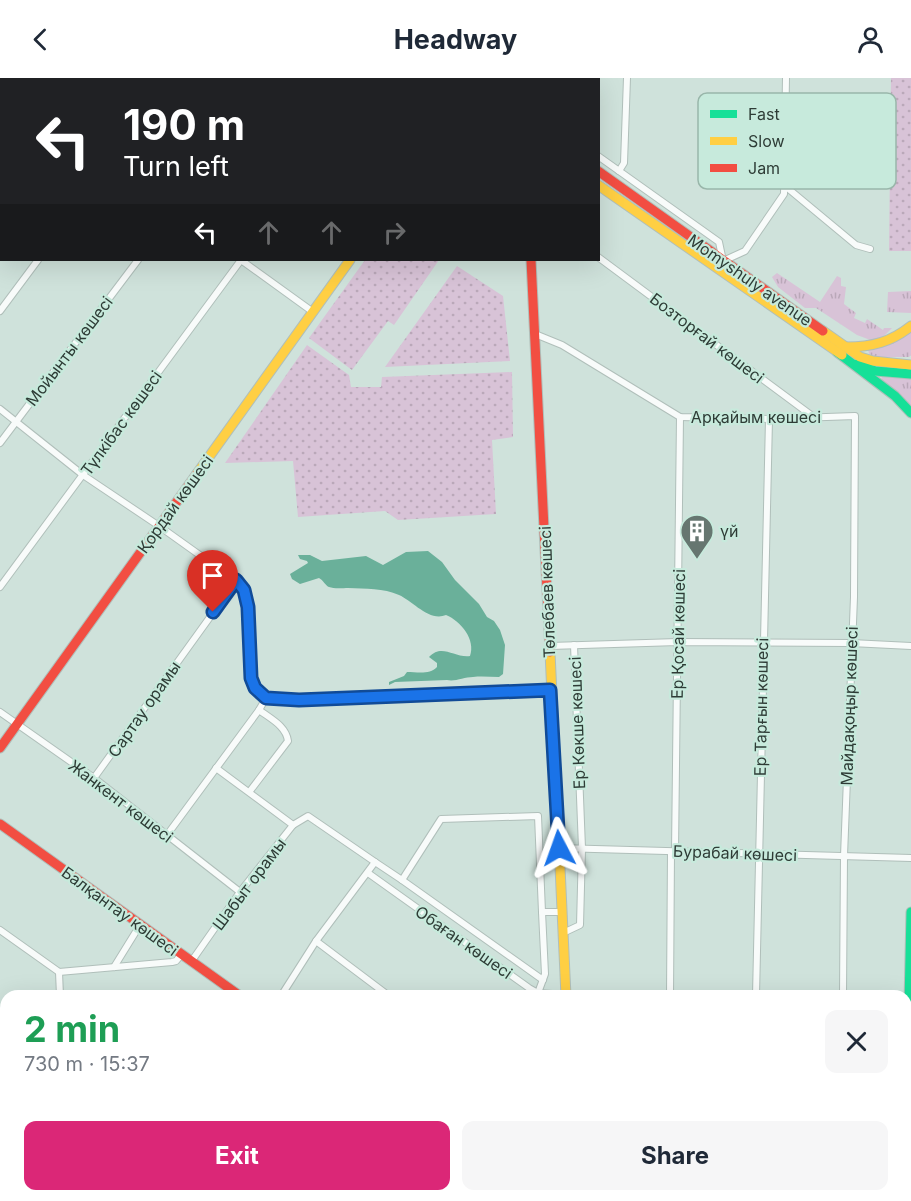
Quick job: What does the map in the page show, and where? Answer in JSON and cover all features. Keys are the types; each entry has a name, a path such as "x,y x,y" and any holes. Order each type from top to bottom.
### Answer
{"street":[{"path":"619,171 624,163 627,78"},
{"path":"786,78 786,93"},
{"path":"600,157 719,242 723,261 745,251 784,194 784,189"},
{"name":"Momyshuly avenue","path":"600,172 860,357 873,361 911,365"},
{"name":"Momyshuly avenue","path":"600,186 837,352 862,367 875,371 911,374"},
{"path":"788,189 856,245 870,249"},
{"name":"Бозторғай көшесі","path":"600,258 815,418"},
{"path":"0,312 37,261"},
{"name":"Мойынты көшесі","path":"0,443 137,261"},
{"name":"Түлкібас көшесі","path":"0,587 240,261"},
{"path":"242,261 313,312"},
{"name":"Қордай көшесі","path":"0,748 349,261"},
{"name":"Төлебаев көшесі","path":"531,261 566,990"},
{"path":"846,347 879,345 893,339 911,326"},
{"name":"Арқайым көшесі","path":"535,334 562,345 680,417 769,419 855,416"},
{"path":"837,352 848,363 901,401 911,413"},
{"path":"0,409 83,475 236,580 244,590 248,607 251,678 255,688 266,698 299,700 550,690"},
{"name":"Майдақоңыр көшесі","path":"843,990 844,856 854,597 855,416"},
{"name":"Ер Қосай көшесі","path":"670,990 678,642 680,417"},
{"name":"Ер Тарғын көшесі","path":"756,990 762,643 769,419"},
{"name":"Сартау орамы","path":"94,778 236,580"},
{"path":"550,646 678,642 851,643 911,646"},
{"name":"Ер Көкше көшесі","path":"563,933 580,925 582,848 574,645"},
{"path":"167,835 266,698"},
{"path":"250,792 288,741 283,727 259,710"},
{"name":"Жанкент көшесі","path":"0,712 94,778 240,892"},
{"name":"Шабыт орамы","path":"191,962 240,892 293,825 216,768"},
{"path":"293,825 308,816 543,980"},
{"path":"402,880 441,819 538,816 546,974 539,990"},
{"name":"Балқантау көшесі","path":"0,824 231,990"},
{"name":"Бурабай көшесі","path":"540,855 582,848 911,858"},
{"path":"284,990 316,941 375,862"},
{"name":"Обаған көшесі","path":"368,873 532,990"},
{"path":"428,916 436,904"},
{"path":"542,912 562,912"},
{"path":"909,990 911,912"},
{"path":"114,967 140,925"},
{"path":"0,930 59,972 172,962 182,955"},
{"path":"316,941 381,990"},
{"path":"59,972 60,990"}],"green space":[{"path":"891,78 911,78 911,251 889,251 890,189 896,189 896,93 891,93"},
{"path":"364,261 438,261 394,325 388,321 352,370 309,338"},
{"path":"457,266 503,296 510,361 385,367"},
{"path":"777,273 820,302 837,276 841,278 841,286 846,287 844,304 856,313 854,318 865,323 867,319 883,330 892,328 885,335 873,341 857,335 816,308 805,308 778,287 772,277"},
{"path":"911,291 911,313 887,312 888,292"},
{"path":"911,330 911,355 909,357 876,357 869,354 868,349"},
{"path":"307,345 349,375 351,387 381,387 382,377 512,372 513,437 492,440 496,514 398,520 385,511 298,517 293,461 225,463"},
{"path":"882,377 911,379 911,405 881,381"}],"shaded area":[{"path":"428,551 442,562 500,630 505,645 503,674 499,677 395,682 389,685 389,682 404,676 407,672 434,670 437,663 429,657 439,651 470,656 471,644 462,626 446,615 433,616 404,598 387,591 331,588 319,578 300,584 292,579 290,574 308,563 300,559 298,555 310,555 322,561 366,556 383,565 406,552"}],"traffic: fast":[{"path":"837,352 895,396 911,413"},
{"path":"857,364 875,371 911,374"},
{"path":"909,990 911,912"}],"traffic: slow":[{"path":"600,186 842,355"},
{"path":"196,475 349,261"},
{"path":"846,347 881,342 911,326"},
{"path":"823,331 860,357 873,361 911,365"},
{"path":"550,652 566,990"}],"traffic: jam":[{"path":"600,172 823,331"},
{"path":"531,261 550,652"},
{"path":"0,748 196,475"},
{"path":"0,824 232,990"}],"place":[{"name":"үй","path":"697,560"}],"route":[{"path":"213,612 236,580 244,590 248,607 251,678 255,688 266,698 299,700 550,690 559,848"}]}
